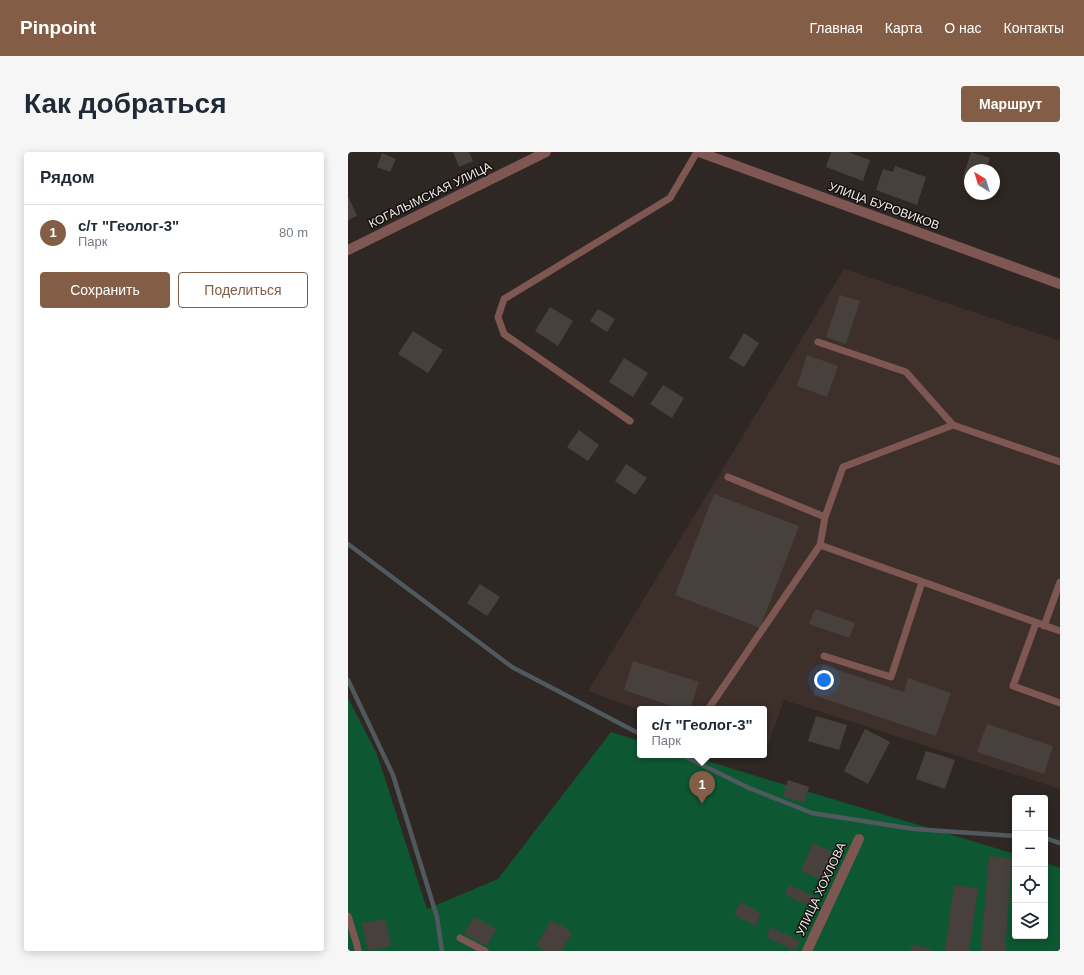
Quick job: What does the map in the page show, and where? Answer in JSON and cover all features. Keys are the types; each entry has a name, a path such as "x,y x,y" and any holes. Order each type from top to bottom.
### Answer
{"street":[{"name":"КОГАЛЫМСКАЯ УЛИЦА","path":"348,250 546,152"},
{"name":"УЛИЦА БУРОВИКОВ","path":"698,152 1060,284"},
{"name":"УЛИЦА ХОХЛОВА","path":"807,951 859,839"}],"lane":[{"path":"630,421 504,334 498,317 504,299 670,198 698,152"},
{"path":"818,342 906,372 954,425 1060,462"},
{"path":"710,706 820,545 825,517 843,467 954,425"},
{"path":"728,477 825,517"},
{"path":"820,545 1060,631"},
{"path":"824,656 891,677 922,582"},
{"path":"1044,626 1060,582"},
{"path":"1036,623 1013,686 1060,703"},
{"path":"348,916 358,951"},
{"path":"460,938 485,951"}],"shaded area":[{"path":"844,269 1060,341 1060,789 784,700 767,748 767,706 637,706 637,709 588,691"}],"green space":[{"path":"348,698 377,754 427,909 498,879 611,732 637,740 637,758 697,758 1012,853 1012,939 1048,939 1048,864 1060,868 1060,951 348,951"}],"building":[{"path":"453,152 469,152 473,161 459,167"},
{"path":"831,152 848,152 870,160 863,181 826,167"},
{"path":"971,152 990,158 988,164 967,164"},
{"path":"382,153 396,159 390,172 377,167"},
{"path":"895,166 926,177 917,205 876,190 883,169 893,172"},
{"path":"348,196 357,216 348,220"},
{"path":"840,295 860,301 846,344 826,337"},
{"path":"550,307 573,321 558,346 535,331"},
{"path":"598,309 615,319 607,332 590,321"},
{"path":"413,331 443,350 428,373 398,354"},
{"path":"744,333 759,343 744,367 729,358"},
{"path":"807,355 838,366 827,397 797,386"},
{"path":"624,358 648,373 633,397 609,382"},
{"path":"663,385 684,398 672,418 650,404"},
{"path":"579,430 599,445 588,461 567,447"},
{"path":"626,464 647,478 635,495 615,481"},
{"path":"714,494 799,526 760,628 675,595"},
{"path":"480,584 500,597 487,616 467,603"},
{"path":"815,609 855,623 849,638 809,624"},
{"path":"633,661 699,682 691,706 672,706 624,690"},
{"path":"823,665 904,692 908,678 951,693 936,736 813,695"},
{"path":"816,716 847,725 839,750 808,741"},
{"path":"987,724 1053,746 1044,774 977,752"},
{"path":"865,729 890,742 868,784 844,771"},
{"path":"926,751 955,760 945,789 916,779"},
{"path":"788,780 809,787 804,803 783,796"},
{"path":"813,843 837,854 824,881 801,871"},
{"path":"989,856 1012,858 1005,951 981,951"},
{"path":"789,885 820,899 815,909 785,895"},
{"path":"954,885 978,888 969,951 945,951"},
{"path":"740,902 761,913 755,926 734,915"},
{"path":"474,917 496,929 487,946 464,934"},
{"path":"385,919 391,946 368,951 362,923"},
{"path":"551,920 572,932 562,951 546,951 536,946"},
{"path":"771,927 800,941 795,951 766,937"},
{"path":"912,945 931,949 931,951 910,951"}],"waterway":[{"path":"348,544 512,667 637,732"},
{"path":"348,680 393,775 437,917 442,951"},
{"path":"688,758 749,788 812,813 914,829 1012,836"},
{"path":"1048,839 1060,843"}],"place":[{"name":"с/т \"Геолог-3\"","path":"702,804"}]}
